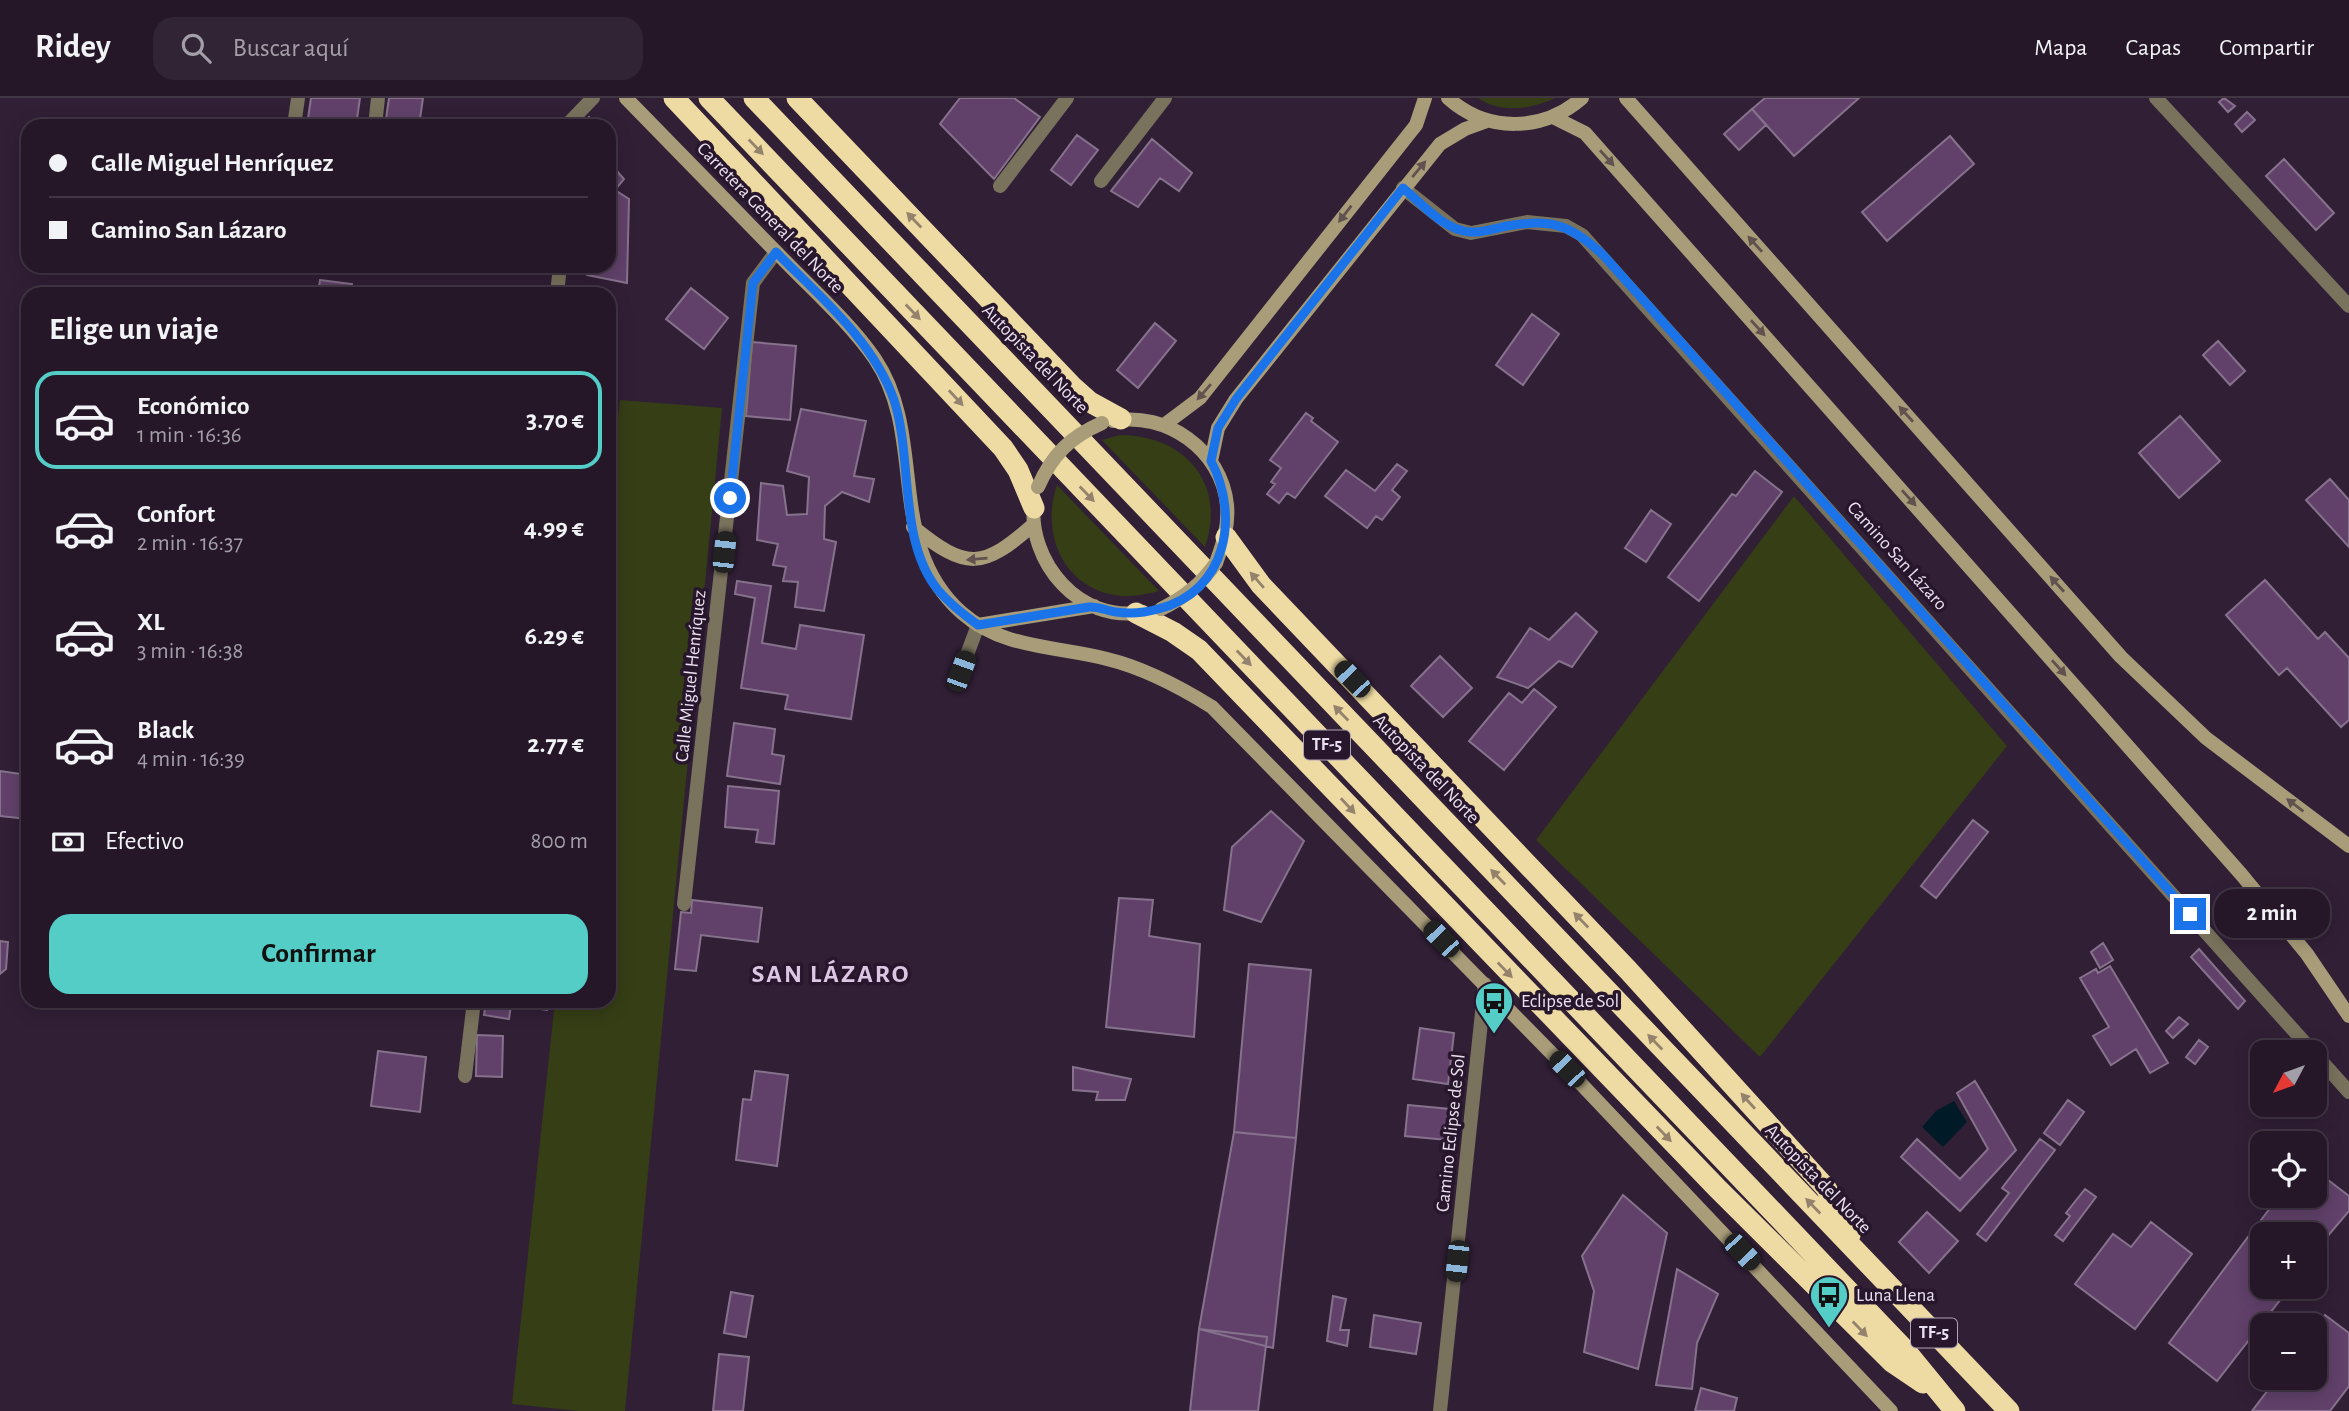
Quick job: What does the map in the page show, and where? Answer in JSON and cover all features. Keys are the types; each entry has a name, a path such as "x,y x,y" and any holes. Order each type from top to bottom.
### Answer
{"highway":[{"path":"674,98 1003,448 1018,470 1034,516"},
{"name":"TF-5","path":"709,98 1905,1350 1948,1404"},
{"name":"Autopista del Norte","path":"754,98 2008,1411"},
{"path":"797,98 1072,386 1112,421"},
{"path":"1226,537 1261,585 1628,970 1826,1188 1860,1255"},
{"path":"1136,613 1173,632 1199,650 1717,1188 1892,1362 1948,1404"}],"main road":[{"name":"Carretera General del Norte","path":"626,98 776,252 875,359 894,400 902,434 913,527 922,558 937,589 978,625 1024,643 1107,659 1138,669 1182,688 1212,707 1485,984 1891,1411"},
{"path":"1164,425 1200,398 1416,125 1425,98"},
{"path":"1448,98 1468,113 1487,121 1532,124 1553,117 1582,98"},
{"path":"1626,98 2121,657 2206,737 2349,846"},
{"path":"1553,117 1585,133 2140,759 2307,954 2349,1016"},
{"path":"1211,461 1218,428 1236,399 1403,188 1440,144 1465,128 1487,121"},
{"path":"978,625 1094,606 1136,613 1161,609 1186,596 1201,584 1216,563 1226,537 1227,505 1222,482 1211,461 1188,438 1164,425 1144,420 1112,421 1083,431 1058,451 1038,487 1034,516 1042,557 1056,578 1073,594 1094,606"},
{"path":"913,527 939,548 965,560 987,559 1008,547 1034,516"}],"street":[{"path":"295,119 298,98"},
{"path":"376,119 378,98"},
{"path":"573,119 593,98"},
{"path":"1000,186 1067,98"},
{"path":"1101,181 1165,98"},
{"path":"2156,98 2349,306"},
{"name":"Camino San Lázaro","path":"1403,188 1455,229 1471,233 1527,222 1566,226 1582,235 2302,1040"},
{"name":"Calle Miguel Henríquez","path":"684,904 753,283 776,252"},
{"path":"961,671 978,625"},
{"name":"Camino Eclipse de Sol","path":"1440,1411 1485,984"},
{"path":"465,1076 473,1008"},
{"name":"Camino San Lázaro","path":"2328,1069 2349,1092"}],"green space":[{"path":"1478,98 1555,98 1527,107 1506,108"},
{"path":"620,400 722,408 625,1411 579,1411 512,1404 554,1008 616,1008 616,436"},
{"path":"1120,435 1143,437 1164,444 1195,467 1205,484 1210,503 1210,524 1205,547 1102,440"},
{"path":"1057,485 1159,591 1126,596 1101,592 1071,572 1061,557 1052,522"},
{"path":"1794,496 2007,746 1760,1057 1536,840"}],"water":[{"path":"1954,1101 1967,1122 1943,1147 1922,1127 1936,1111"}],"building":[{"path":"311,98 360,98 357,119 308,119"},
{"path":"389,98 423,98 420,119 386,119"},
{"path":"960,98 1014,98 1040,117 994,179 940,124"},
{"path":"1765,98 1859,98 1794,156 1752,109"},
{"path":"2224,98 2235,106 2228,112 2219,102"},
{"path":"1752,109 1766,125 1739,150 1724,134"},
{"path":"2247,112 2255,120 2242,132 2235,124"},
{"path":"1077,135 1098,150 1071,185 1051,170"},
{"path":"1950,136 1974,164 1887,241 1862,212"},
{"path":"1152,139 1192,173 1179,191 1160,178 1138,207 1111,191"},
{"path":"2284,159 2334,213 2316,230 2266,176"},
{"path":"616,170 624,179 616,189"},
{"path":"616,191 629,199 627,283 587,275 616,273"},
{"path":"320,280 352,284 352,287 319,287"},
{"path":"691,288 728,318 704,349 666,319"},
{"path":"1532,314 1559,334 1523,385 1496,365"},
{"path":"1155,323 1176,341 1138,388 1117,370"},
{"path":"2218,341 2245,371 2230,385 2203,355"},
{"path":"752,342 796,346 790,420 746,416"},
{"path":"801,409 866,421 854,476 874,479 869,502 842,492 825,506 824,539 836,542 824,611 795,607 798,582 783,581 786,567 773,565 778,544 757,540 761,483 783,486 787,515 807,514 809,477 787,471"},
{"path":"1306,413 1313,418 1311,421 1338,442 1295,498 1287,493 1279,503 1267,494 1275,484 1271,482 1281,468 1270,460"},
{"path":"2180,416 2220,461 2179,498 2139,453"},
{"path":"1397,464 1407,471 1392,490 1400,497 1382,520 1376,516 1367,528 1325,496 1346,470 1375,491"},
{"path":"1755,471 1782,492 1699,601 1668,577 1732,494 1736,496"},
{"path":"2330,479 2349,500 2349,547 2306,500"},
{"path":"1651,510 1671,524 1646,562 1625,548"},
{"path":"2265,580 2318,639 2325,632 2349,658 2349,720 2341,727 2287,668 2279,675 2226,615"},
{"path":"737,581 771,586 762,643 796,649 800,625 864,635 851,719 785,709 788,695 741,688 755,598 735,594"},
{"path":"1576,613 1597,632 1572,667 1559,661 1528,688 1497,677 1530,628 1549,640"},
{"path":"1440,656 1472,688 1443,717 1411,686"},
{"path":"1534,689 1556,707 1504,770 1469,741 1509,693 1522,703"},
{"path":"734,723 775,729 772,754 784,756 780,784 727,776"},
{"path":"0,771 21,774 21,818 0,816"},
{"path":"728,786 779,791 774,844 756,842 758,830 725,827"},
{"path":"1271,811 1304,841 1261,922 1224,910 1232,847"},
{"path":"1973,820 1988,832 1936,898 1921,886"},
{"path":"1119,898 1153,900 1149,936 1200,944 1194,1037 1106,1027"},
{"path":"692,900 762,908 758,942 701,935 696,971 675,969 681,912 691,913"},
{"path":"0,941 8,942 6,969 0,974"},
{"path":"2103,943 2113,960 2100,968 2091,952"},
{"path":"2199,949 2245,1001 2238,1009 2191,957"},
{"path":"1249,964 1311,970 1296,1138 1234,1132"},
{"path":"2110,966 2168,1063 2150,1073 2136,1049 2111,1065 2093,1036 2109,1027 2080,978 2096,969 2098,973"},
{"path":"485,1008 511,1008 509,1019 484,1015"},
{"path":"2179,1017 2188,1024 2173,1038 2166,1031"},
{"path":"1420,1028 1454,1033 1448,1084 1413,1079"},
{"path":"477,1035 503,1036 502,1077 476,1076"},
{"path":"2199,1040 2208,1047 2195,1064 2186,1057"},
{"path":"378,1051 426,1057 420,1112 371,1106"},
{"path":"1073,1067 1131,1079 1125,1100 1096,1100 1098,1092 1073,1090"},
{"path":"755,1071 788,1075 777,1166 736,1160 743,1099 751,1100"},
{"path":"1975,1081 2016,1150 1960,1211 1901,1157 1917,1139 1960,1179 1988,1149 1957,1093"},
{"path":"2068,1100 2084,1112 2060,1145 2044,1133"},
{"path":"1408,1105 1450,1109 1447,1140 1405,1136"},
{"path":"1234,1132 1296,1138 1273,1348 1199,1329"},
{"path":"2040,1139 2055,1150 1986,1241 1977,1234 2009,1193 2002,1188"},
{"path":"2327,1179 2349,1196 2349,1211 2327,1237 2327,1222 2261,1220 2270,1208 2327,1208"},
{"path":"2085,1189 2096,1197 2063,1241 2055,1235 2070,1216 2066,1213"},
{"path":"1623,1195 1667,1233 1638,1369 1584,1352 1594,1291 1582,1256"},
{"path":"1927,1212 1958,1241 1929,1273 1899,1242"},
{"path":"2151,1222 2192,1254 2135,1329 2075,1284 2113,1234 2131,1247"},
{"path":"2248,1237 2250,1238 2250,1299 2281,1299 2270,1313 2250,1313 2250,1339 2217,1381 2169,1343"},
{"path":"1677,1269 1718,1294 1697,1343 1692,1389 1656,1385"},
{"path":"731,1292 753,1296 746,1337 724,1333"},
{"path":"1333,1296 1346,1299 1340,1330 1349,1330 1347,1346 1327,1341"},
{"path":"1374,1315 1421,1323 1416,1354 1370,1347"},
{"path":"2327,1316 2349,1333 2349,1386 2330,1411 2252,1411 2268,1390 2327,1390"},
{"path":"1199,1329 1267,1337 1258,1411 1190,1411"},
{"path":"719,1354 749,1357 743,1411 713,1411"},
{"path":"1701,1388 1737,1398 1734,1411 1695,1411"}],"place":[{"name":"Eclipse de Sol","path":"1494,1035"},
{"name":"Luna Llena","path":"1829,1329"}],"district":[{"name":"SAN LÁZARO","path":"831,974"}],"route":[{"path":"730,498 753,283 776,252 875,359 894,400 902,434 913,527 922,558 937,589 962,613 978,625 1094,606 1113,612 1136,613 1161,609 1186,596 1201,584 1216,563 1226,537 1227,505 1222,482 1211,461 1218,428 1236,399 1403,188 1455,229 1471,233 1527,222 1566,226 1582,235 1604,256 2190,914"}]}
